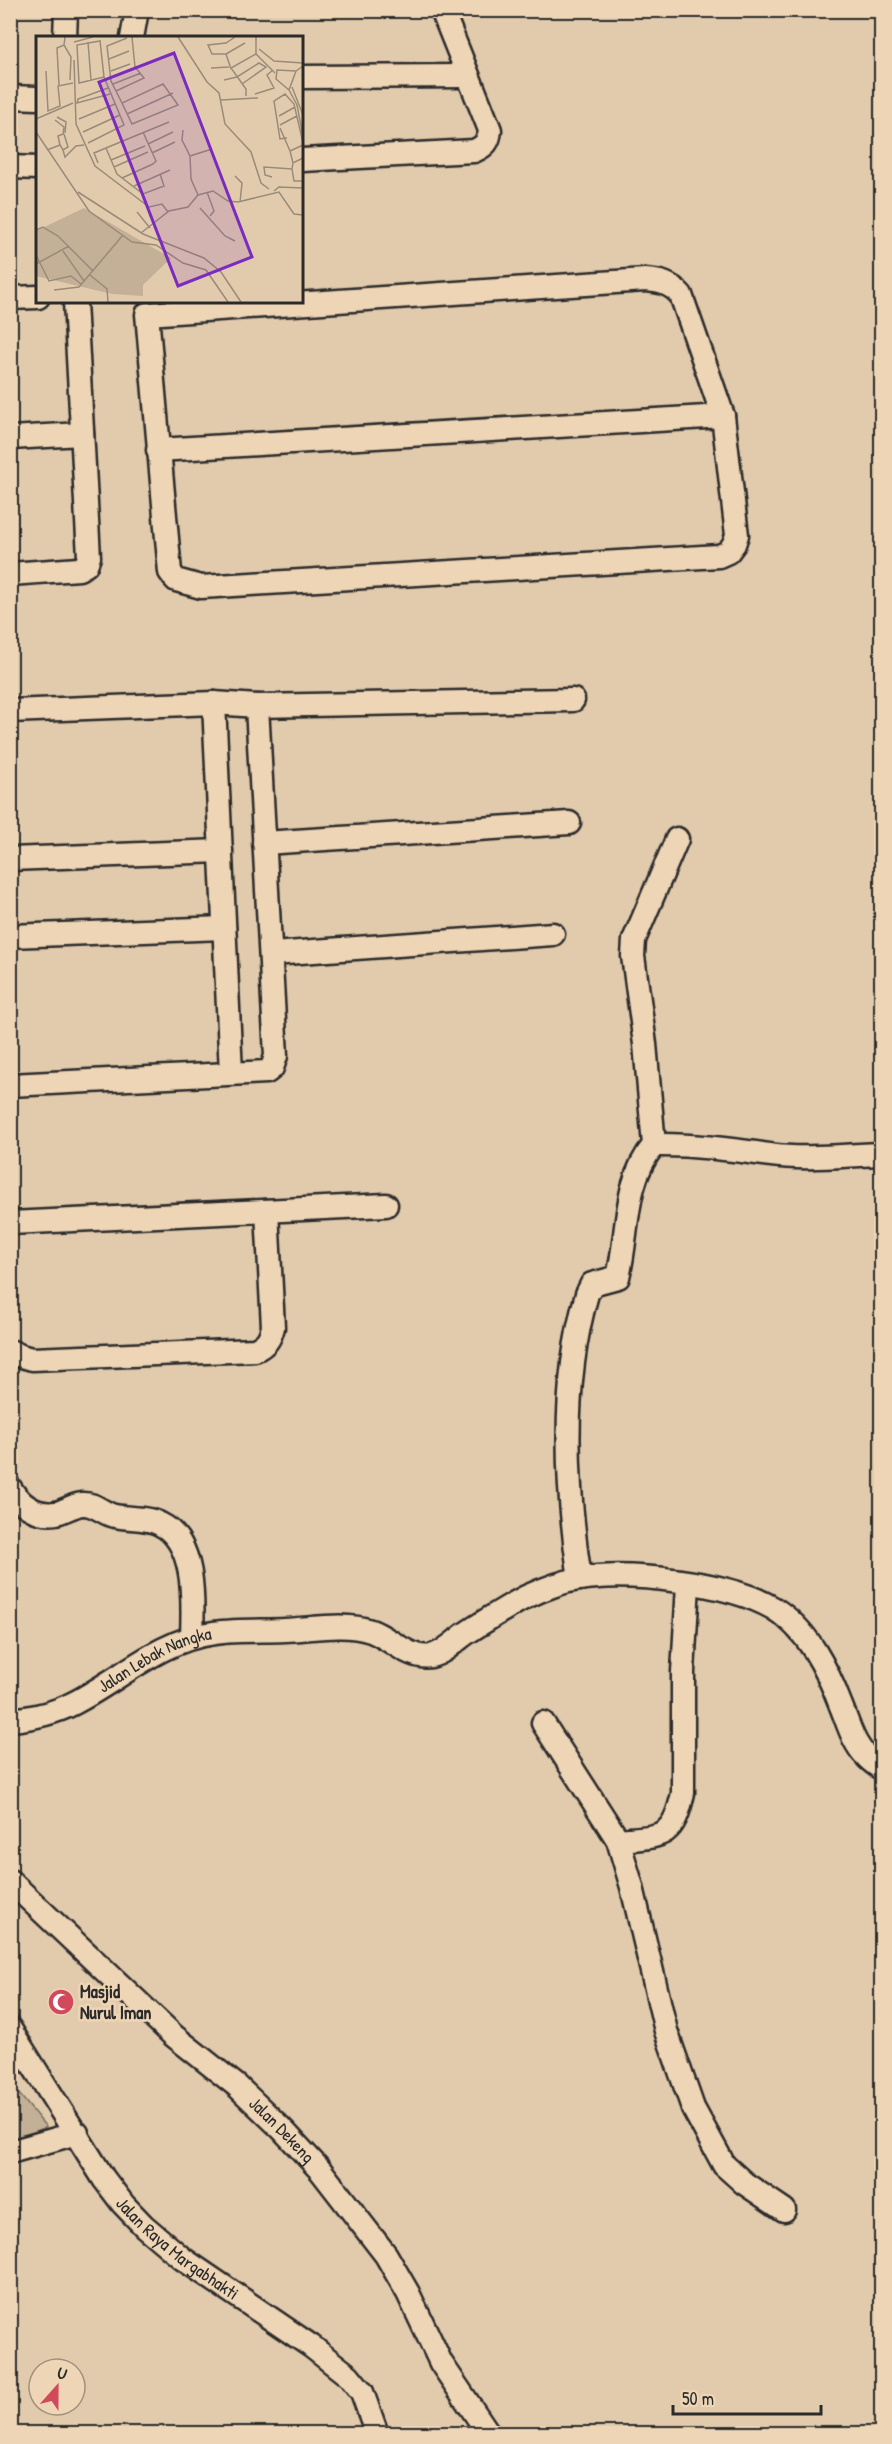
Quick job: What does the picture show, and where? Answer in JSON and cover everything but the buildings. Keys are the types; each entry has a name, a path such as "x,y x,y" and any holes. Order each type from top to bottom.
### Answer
{"street":[{"path":"65,36 66,10"},
{"path":"132,36 137,10"},
{"path":"303,160 474,150 483,147 489,140 490,130 442,10"},
{"path":"303,77 468,76"},
{"path":"10,97 36,98"},
{"path":"10,168 36,168"},
{"path":"236,303 147,308 170,572 176,580 186,585 201,587 719,556 728,552 734,544 737,535 723,416 681,295 673,286 661,281 645,280 303,299"},
{"path":"10,298 36,297"},
{"path":"10,574 79,569 86,565 89,557 75,303"},
{"path":"158,450 723,416"},
{"path":"10,438 82,434"},
{"path":"10,711 214,703 257,706 573,699"},
{"path":"214,703 231,1073"},
{"path":"10,1085 267,1072 274,1063 272,954 257,706"},
{"path":"264,843 569,823"},
{"path":"677,839 641,922 633,948 654,1145 642,1159 635,1180 618,1277 592,1284 587,1294 569,1382 571,1476 580,1579 628,1576 688,1584 746,1597 771,1607 789,1619 813,1648 827,1671 853,1737 866,1756 882,1769"},
{"path":"10,859 221,851"},
{"path":"10,936 224,928"},
{"path":"272,954 553,934"},
{"path":"654,1145 728,1148 770,1155 882,1154"},
{"path":"10,1223 386,1205"},
{"path":"10,1351 32,1359 255,1350 263,1346 270,1338 273,1327 267,1210"},
{"path":"10,1488 19,1502 48,1513 56,1513 85,1504 99,1507 111,1515 159,1523 170,1530 188,1560 193,1607 192,1637"},
{"name":"Jalan Lebak Nangka","path":"10,1720 51,1712 72,1704 158,1651 192,1637 215,1633 353,1627 388,1638 415,1655 427,1657 439,1654 483,1622 527,1597 557,1583 580,1579"},
{"path":"618,1840 663,1834 670,1829 680,1808 683,1672 688,1584"},
{"path":"543,1723 618,1840 637,1908 666,2031 693,2108 724,2165 744,2183 783,2210"},
{"name":"Jalan Dekeng","path":"10,1881 174,2036 237,2086 321,2171 386,2255 408,2293 441,2363 489,2433"},
{"name":"Jalan Raya Margabhakti","path":"10,2029 104,2179 144,2226 183,2259 311,2346 349,2376 362,2392 377,2433"},
{"path":"10,2152 77,2133"}],"shaded area":[{"path":"10,2083 46,2127 11,2142 10,2142"}],"place":[{"name":"Masjid Nurul Iman","path":"61,2002"}]}
